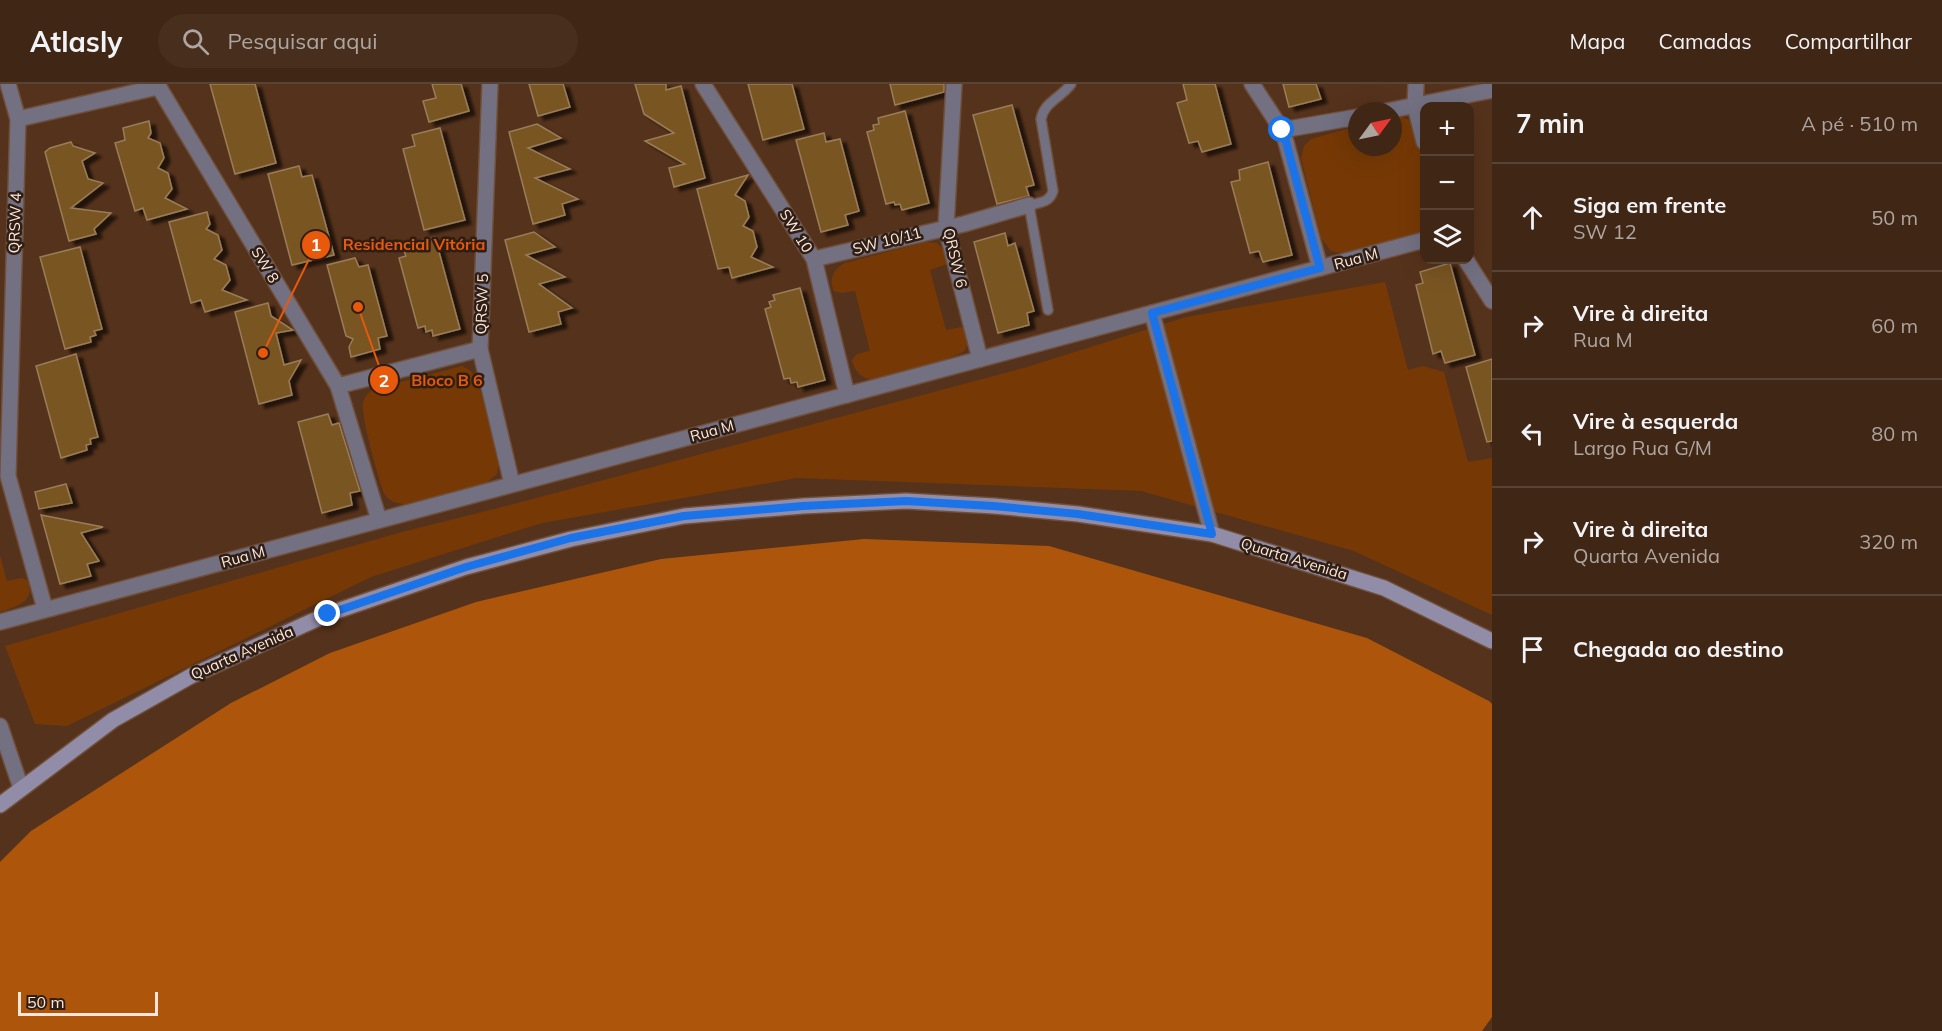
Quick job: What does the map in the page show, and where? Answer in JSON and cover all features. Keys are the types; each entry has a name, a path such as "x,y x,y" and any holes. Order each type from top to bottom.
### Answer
{"main road":[{"name":"Quarta Avenida","path":"0,805 112,720 190,676 328,614 466,567 571,538 684,516 803,506 906,501 1078,514 1212,534 1384,588 1490,641"}],"street":[{"name":"QRSW 4","path":"8,84 18,119 4,477 45,609"},
{"name":"QRSW 5","path":"490,84 480,349 513,484"},
{"name":"SW 10","path":"703,84 814,259 847,395"},
{"name":"QRSW 6","path":"954,84 946,226 980,359"},
{"path":"1252,84 1282,130 1320,268"},
{"path":"1416,84 1415,106 1420,124"},
{"path":"18,119 157,86"},
{"name":"SW 8","path":"157,86 338,386 379,520"},
{"path":"1402,108 1492,90"},
{"path":"1282,130 1348,119"},
{"name":"SW 10/11","path":"814,259 946,226 964,224 1029,206"},
{"name":"Rua M","path":"0,622 1420,241"},
{"path":"1469,264 1492,301"},
{"path":"1152,313 1212,534"},
{"path":"338,386 480,349"},
{"path":"0,726 21,788"}],"lane":[{"path":"1048,310 1029,206 1045,202 1052,197 1042,113 1046,106 1071,84"}],"shaded area":[{"path":"1402,117 1411,121 1420,139 1420,233 1345,254 1331,251 1321,238 1301,158 1304,146 1311,139 1348,129 1348,156 1402,156"},
{"path":"926,242 937,243 947,253 947,264 930,270 946,330 961,327 965,329 968,340 966,348 959,354 919,368 877,378 863,377 856,370 852,360 857,354 870,351 855,291 841,293 834,291 833,275 845,263"},
{"path":"1385,282 1408,370 1423,366 1444,372 1468,462 1492,458 1492,615 1354,551 1141,491 797,478 542,523 371,577 67,726 35,724 5,646 398,533 1027,367 1186,317"},
{"path":"462,366 471,371 477,379 499,460 497,474 486,483 406,504 392,501 382,489 375,464 364,420 364,399 374,389"},
{"path":"864,539 1049,546 1367,638 1489,701 1492,704 1492,1017 1482,1031 0,1031 0,862 31,831 231,703 330,653 476,602 661,559"},
{"path":"0,555 7,581 21,578 27,580 29,593 23,602 0,612"}],"building":[{"path":"210,84 255,84 276,163 235,174"},
{"path":"432,84 461,84 469,111 429,122 423,101 436,98"},
{"path":"529,84 563,84 570,107 538,116"},
{"path":"635,84 666,84 666,90 681,86 705,178 674,187 669,168 685,164 645,141 674,133 644,114"},
{"path":"748,84 792,84 804,129 763,140"},
{"path":"890,84 944,84 944,92 895,105"},
{"path":"1183,84 1215,84 1231,144 1202,152 1198,141 1189,143 1177,103 1187,100"},
{"path":"1283,84 1316,84 1321,99 1289,107"},
{"path":"1012,105 1034,185 1026,187 1029,196 997,204 973,115"},
{"path":"905,111 929,203 902,210 900,204 895,205 894,202 886,204 867,132 874,130 873,125 879,124 878,118"},
{"path":"149,121 151,133 148,138 160,143 164,158 158,168 168,173 172,189 165,198 187,209 147,220 143,208 135,211 115,143 125,140 123,128"},
{"path":"537,124 561,138 528,148 570,169 535,178 578,199 562,204 565,215 533,224 509,132"},
{"path":"440,128 465,220 424,230 403,149 415,146 412,135"},
{"path":"824,133 826,142 840,139 859,211 845,215 848,225 821,232 796,140"},
{"path":"71,142 73,146 95,153 82,161 88,179 103,183 71,208 111,213 94,229 96,234 69,241 45,152 50,148"},
{"path":"1268,162 1292,255 1263,262 1259,251 1250,253 1231,182 1240,180 1239,170"},
{"path":"299,166 302,177 312,175 334,255 292,265 268,174"},
{"path":"748,175 735,195 745,201 749,217 743,226 753,231 757,247 751,257 773,267 732,278 729,267 718,269 697,189"},
{"path":"207,212 210,224 206,229 218,235 222,250 214,259 226,265 230,280 222,290 247,300 205,312 201,300 191,303 169,222"},
{"path":"534,232 555,247 526,255 565,277 539,284 572,308 558,312 561,324 529,332 505,240"},
{"path":"1005,233 1008,246 1015,243 1034,311 1027,313 1029,325 998,333 974,242"},
{"path":"435,237 460,329 433,336 432,330 426,332 425,326 418,328 399,258 406,256 404,251 410,249 409,244"},
{"path":"80,247 102,329 94,331 96,335 90,337 91,342 65,349 40,257"},
{"path":"355,258 359,267 368,265 387,336 378,338 380,349 351,357 349,347 353,339 346,336 327,265"},
{"path":"1450,264 1475,355 1445,363 1441,351 1433,354 1416,285 1423,283 1420,272"},
{"path":"800,288 825,380 798,387 797,382 791,383 790,378 784,379 765,309 771,307 769,302 775,300 773,295"},
{"path":"268,303 271,316 293,330 276,333 284,365 301,360 289,381 292,395 259,404 235,312"},
{"path":"76,354 98,437 90,439 91,444 86,445 87,450 61,458 36,366"},
{"path":"1492,359 1492,441 1487,442 1466,367"},
{"path":"328,414 332,425 339,423 360,491 350,493 352,505 322,513 298,422"},
{"path":"66,484 72,503 39,509 35,492"},
{"path":"41,515 103,527 81,533 99,561 87,564 91,576 60,584"}],"place":[{"name":"Bloco B 6","path":"358,307"},
{"name":"Residencial Vitória","path":"263,353"}],"route":[{"path":"328,614 466,567 571,538 684,516 803,506 906,501 1078,514 1212,534 1152,313 1320,268 1282,130"}]}
